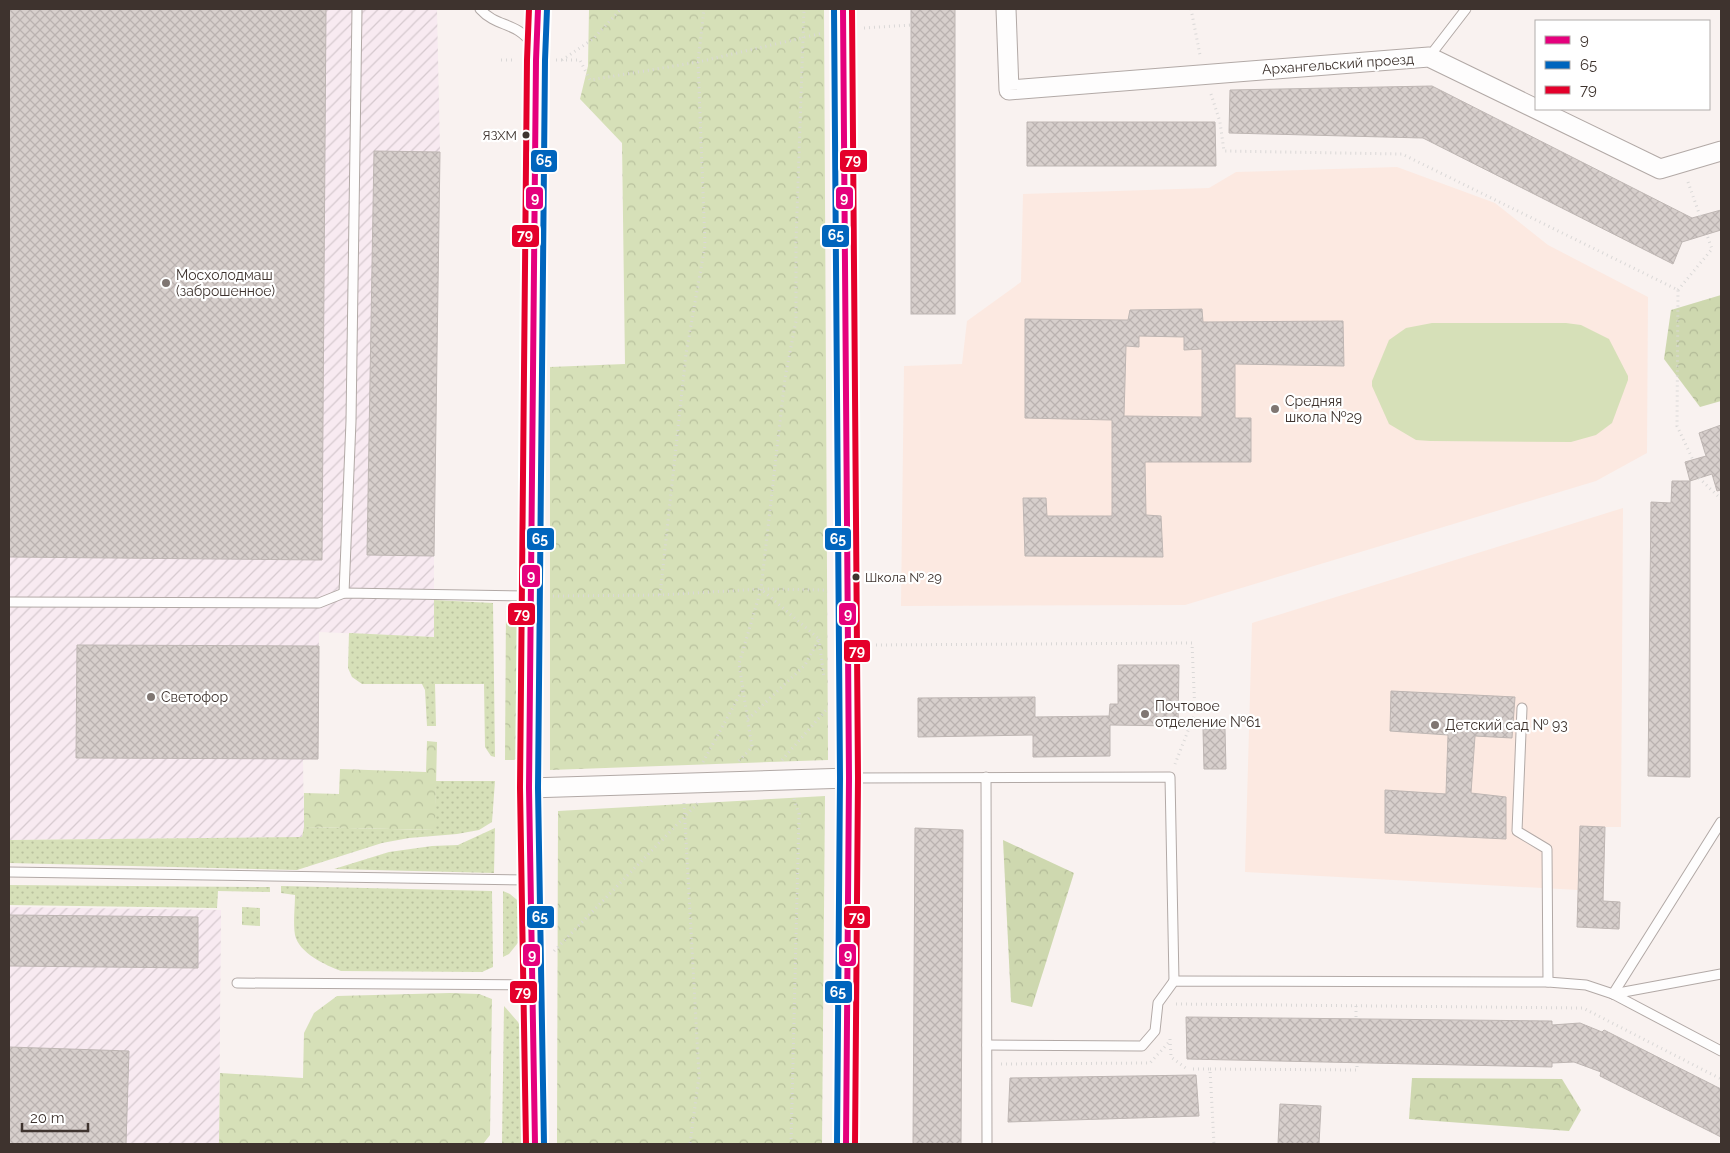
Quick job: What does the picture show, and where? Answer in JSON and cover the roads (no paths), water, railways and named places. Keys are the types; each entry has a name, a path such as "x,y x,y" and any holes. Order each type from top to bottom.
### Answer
{"street":[{"path":"535,1144 529,788 538,9"},
{"name":"Архангельский проезд","path":"1006,9 1009,90 1429,57 1535,108"},
{"path":"843,19 850,778 846,1144"},
{"name":"Архангельский проезд","path":"1538,110 1660,169 1721,152"},
{"path":"529,788 850,778"}],"lane":[{"path":"344,593 352,421 357,9"},
{"path":"480,9 500,23 513,26 526,34 537,55"},
{"path":"1429,57 1466,9"},
{"path":"9,602 319,603 344,593 532,596"},
{"path":"1522,708 1517,831 1547,849 1548,982"},
{"path":"986,777 987,1144"},
{"path":"850,778 1170,777 1174,981 1158,1003 1155,1031 1142,1046 987,1046"},
{"path":"1613,994 1721,822"},
{"path":"9,872 531,880"},
{"path":"1613,994 1721,974"},
{"path":"237,983 533,979"},
{"path":"1174,981 1548,982 1586,985 1613,994 1721,1051"}],"place":[{"name":"ЯЗХМ","path":"526,135"},
{"name":"Мосхолодмаш (заброшенное)","path":"166,283"},
{"name":"Средняя школа №29","path":"1275,409"},
{"name":"Школа № 29","path":"856,577"},
{"name":"Светофор","path":"151,697"},
{"name":"Почтовое отделение №61","path":"1145,714"},
{"name":"Детский сад № 93","path":"1435,725"}]}
